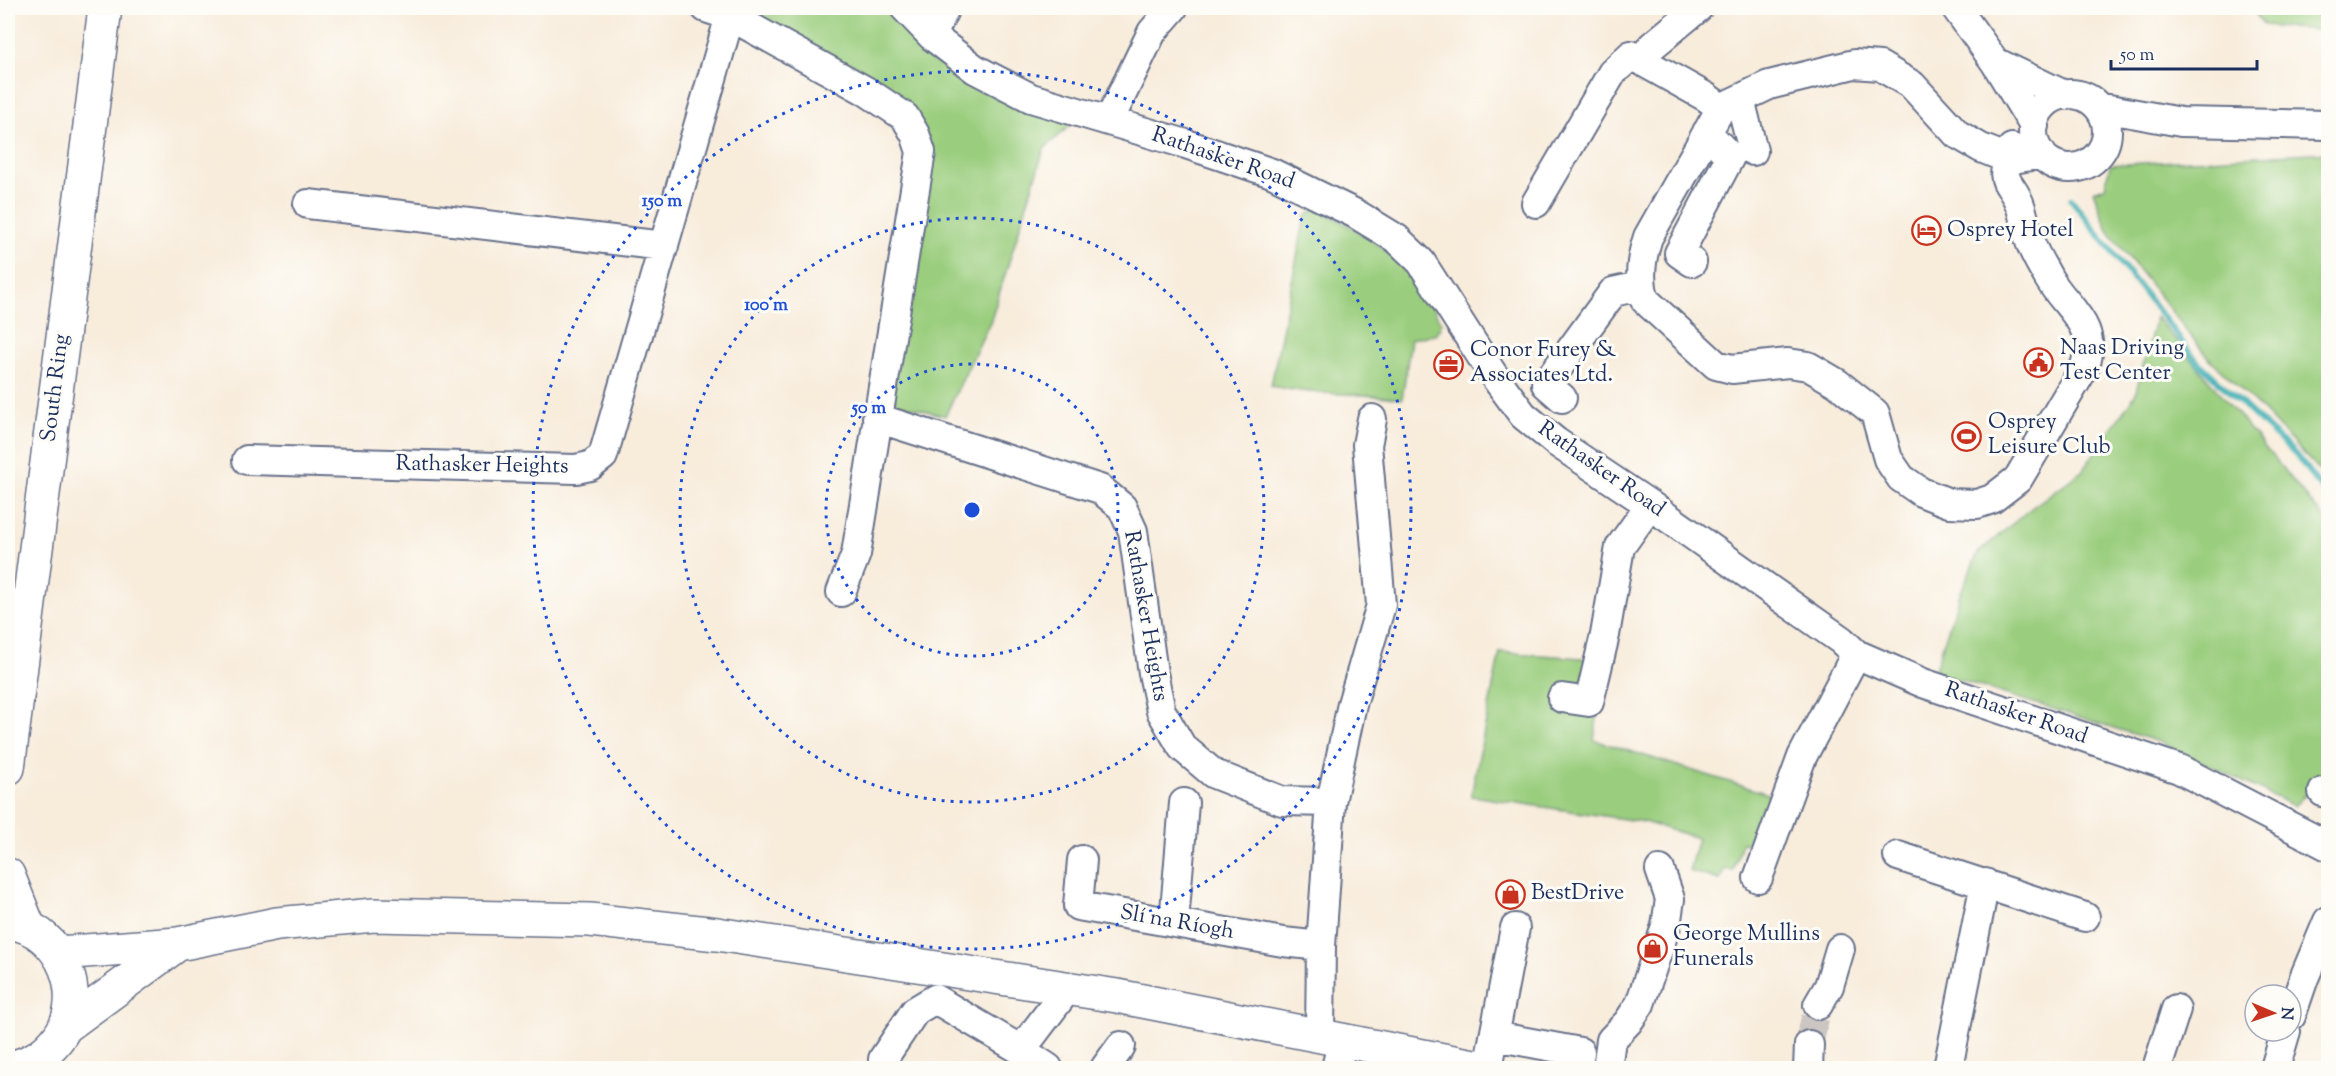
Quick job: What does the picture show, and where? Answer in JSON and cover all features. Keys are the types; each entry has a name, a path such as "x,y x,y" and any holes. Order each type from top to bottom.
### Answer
{"main road":[{"name":"South Ring","path":"8,768 105,8"},
{"path":"8,875 18,925 45,938 58,953 69,976 72,1002 65,1027 56,1042 44,1054 22,1067"},
{"path":"58,953 178,944 277,924 374,915 590,920 726,936 1068,988 1333,1048 1477,1068"},
{"path":"65,1027 178,944"}],"street":[{"name":"Rathasker Road","path":"905,8 932,36 975,69 1031,98 1186,144 1272,173 1356,214 1397,239 1421,262 1492,373 1523,415 1556,442 1650,505 1840,640 1856,654 1923,683 2179,769 2328,846"},
{"path":"1109,121 1152,33 1173,8"},
{"path":"1642,61 1652,46 1698,8"},
{"path":"1956,8 1995,62 2025,148 2028,170 2021,205 2028,238 2049,279 2084,323 2090,351 2085,366 2018,479 1992,499 1977,504 1949,503 1921,492 1901,478 1888,459 1875,413 1837,383 1808,366 1788,363 1732,369 1716,365 1645,300 1640,286 1643,253 1648,237 1723,113 1769,85 1854,64 1880,66 1912,85 1957,134 1980,148 2025,148 2059,166 2072,168 2094,159 2102,149 2107,127 2104,116 2088,99 2077,95 2054,98 2044,105 2037,115 2025,148"},
{"name":"Rathasker Heights","path":"247,460 576,470 590,466 603,456 664,246 718,12 866,91 905,117 915,134 921,152 856,554 841,592"},
{"path":"1536,203 1612,73 1631,55 1706,97 1723,113 1753,151"},
{"path":"1995,62 2064,95"},
{"path":"2098,107 2181,122 2328,125"},
{"path":"1692,262 1679,253 1730,157 1723,113"},
{"path":"2102,149 2120,137 2181,122"},
{"path":"308,204 664,246"},
{"path":"1562,398 1546,384 1613,292 1640,286"},
{"name":"Rathasker Heights","path":"877,418 1100,489 1122,507 1133,531 1151,662 1161,711 1182,747 1214,774 1282,801 1331,802"},
{"path":"1333,1048 1321,946 1331,802 1352,704 1381,604 1367,446 1372,419"},
{"path":"1562,698 1589,702 1605,635 1620,547 1650,505"},
{"path":"1758,878 1802,757 1856,654"},
{"path":"1174,922 1184,803"},
{"path":"1899,856 2085,916"},
{"name":"Slí na Ríogh","path":"1082,860 1078,906 1283,942 1321,946"},
{"path":"1607,1068 1611,1040 1628,1022 1640,1004 1666,926 1670,899 1660,870"},
{"path":"1948,1068 1985,883"},
{"path":"2302,983 2328,921"},
{"path":"1477,1068 1494,1036 1515,928"},
{"path":"1818,1005 1829,986 1840,949"},
{"path":"1021,1050 1068,988"},
{"path":"883,1059 915,1011 935,999 1048,1068"},
{"path":"2157,1068 2176,1009"},
{"path":"1494,1036 1580,1052 1577,1068"},
{"path":"2276,1068 2283,1043"}],"green space":[{"path":"733,8 887,8 923,42 1073,123 1044,149 991,320 945,416 896,403 890,386 932,146"},
{"path":"2251,8 2328,8 2328,31 2264,25"},
{"path":"2328,152 2328,480 2206,355 2108,231 2093,191 2105,187 2110,165"},
{"path":"1317,207 1367,236 1415,274 1442,324 1436,334 1411,339 1402,399 1271,386 1305,217"},
{"path":"2156,317 2328,523 2328,762 2322,777 2294,806 2162,743 1934,672 1959,596 1978,553 2030,509 2082,471 2135,395"},
{"path":"1500,652 1594,659 1590,682 1561,684 1556,708 1597,717 1594,740 1781,798 1763,846 1742,843 1733,871 1724,869 1720,880 1689,871 1698,838 1644,822 1471,796"}],"waterway":[{"path":"2071,199 2197,361 2296,455 2328,497"}],"tunnel":[{"path":"1809,1045 1818,1005"}],"place":[{"name":"Osprey Hotel","path":"1926,231"},
{"name":"Naas Driving Test Center","path":"2039,362"},
{"name":"Conor Furey & Associates Ltd.","path":"1449,364"},
{"name":"Osprey Leisure Club","path":"1967,436"},
{"name":"BestDrive","path":"1510,894"},
{"name":"George Mullins Funerals","path":"1652,948"}]}
